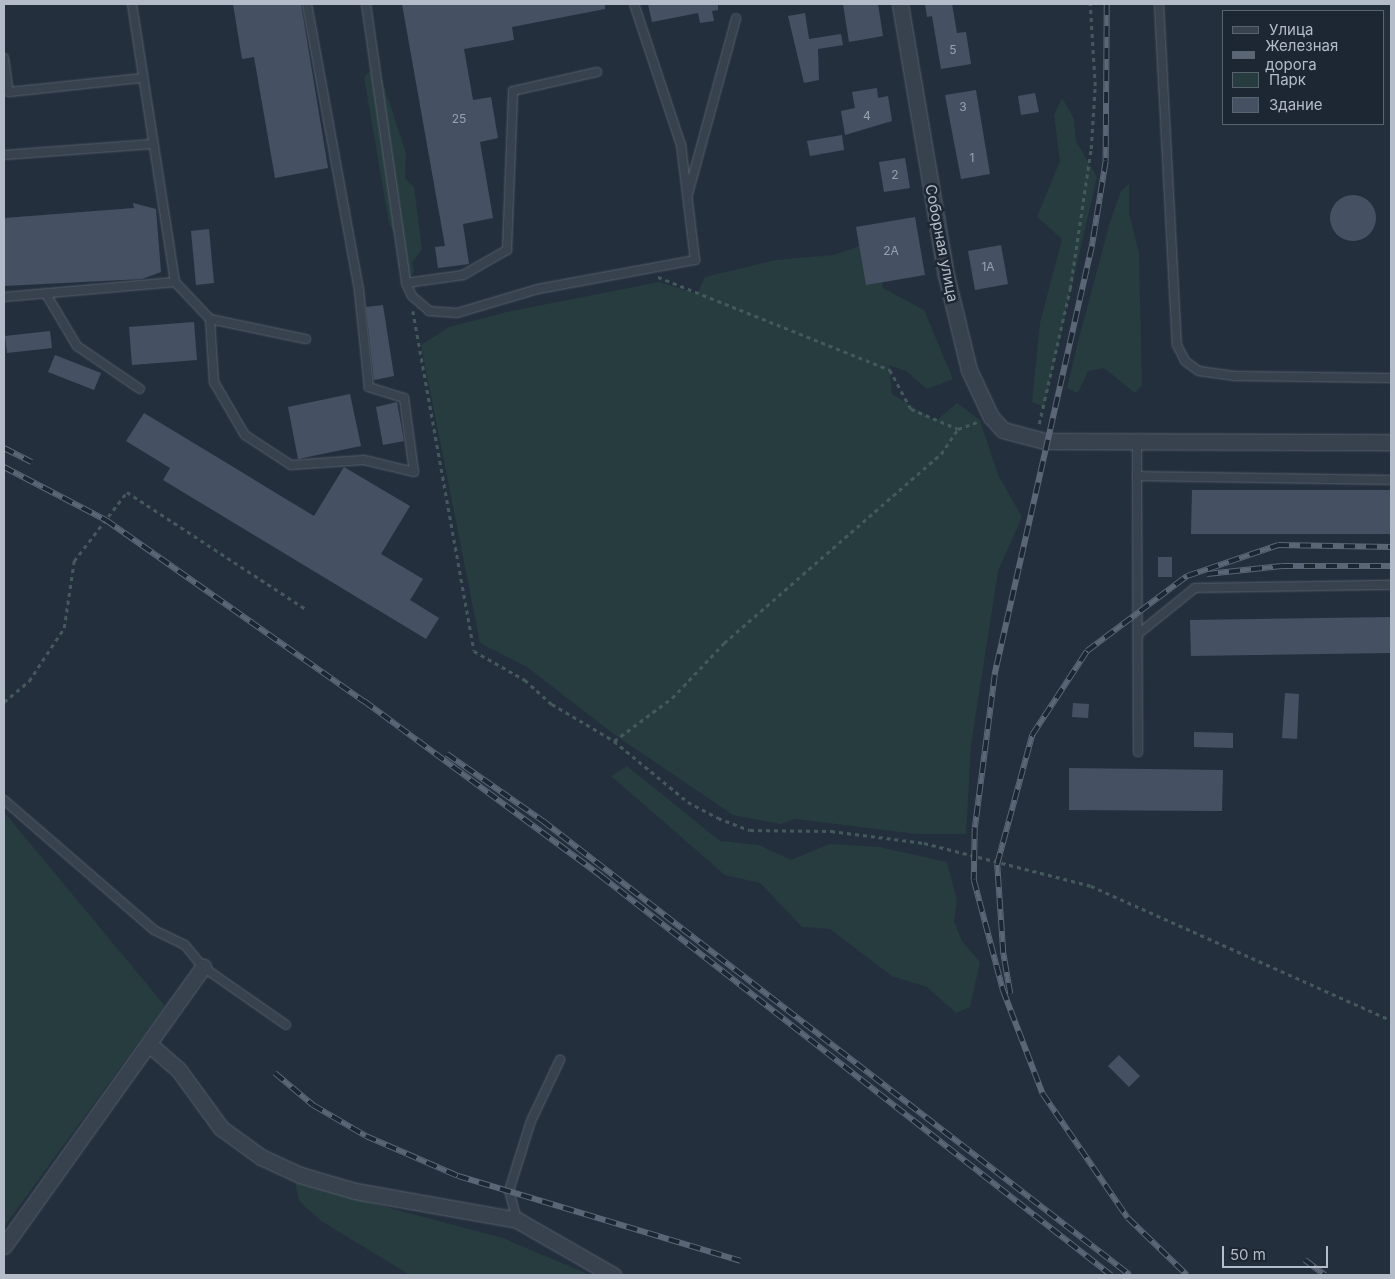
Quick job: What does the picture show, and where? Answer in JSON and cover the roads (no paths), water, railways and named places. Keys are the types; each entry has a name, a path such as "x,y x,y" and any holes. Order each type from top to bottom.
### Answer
{"street":[{"name":"Соборная улица","path":"900,4 946,274 969,370 991,417 1003,430 1040,440 1391,442"},
{"path":"4,1246 150,1045 203,968"},
{"path":"150,1045 178,1069 221,1128 261,1157 300,1175 355,1191 517,1220 613,1275"}],"lane":[{"path":"132,4 152,144 175,282 210,319 306,339"},
{"path":"210,319 214,382 245,435 290,465 364,460 414,472 404,398 369,387 359,290 307,4"},
{"path":"366,4 406,282 412,296 429,310 457,313 538,289 695,260 681,145 634,4"},
{"path":"1159,4 1177,345 1185,361 1200,371 1234,376 1391,378"},
{"path":"687,198 736,18"},
{"path":"4,58 9,92 143,78"},
{"path":"406,282 463,275 507,250 513,91 597,72"},
{"path":"4,155 152,144"},
{"path":"4,297 175,282"},
{"path":"46,294 77,346 140,390"},
{"path":"1137,441 1138,752"},
{"path":"1138,476 1391,480"},
{"path":"1138,634 1195,588 1391,586"},
{"path":"4,800 154,930 185,945 203,968 286,1025"},
{"path":"517,1220 509,1191 531,1121 560,1060"}],"railway":[{"path":"1107,4 1106,161 1092,247 995,675 975,828 974,880 1003,990 1043,1094 1128,1218 1187,1275"},
{"path":"4,448 32,462"},
{"path":"4,467 106,520 364,701 601,876 1111,1275"},
{"path":"1010,994 1003,953 997,864 1032,735 1087,651 1187,576 1278,545 1391,547"},
{"path":"1207,574 1282,566 1391,566"},
{"path":"447,754 543,821 1130,1275"},
{"path":"275,1073 313,1105 366,1136 458,1176 741,1261"},
{"path":"1305,1260 1325,1275"}]}
